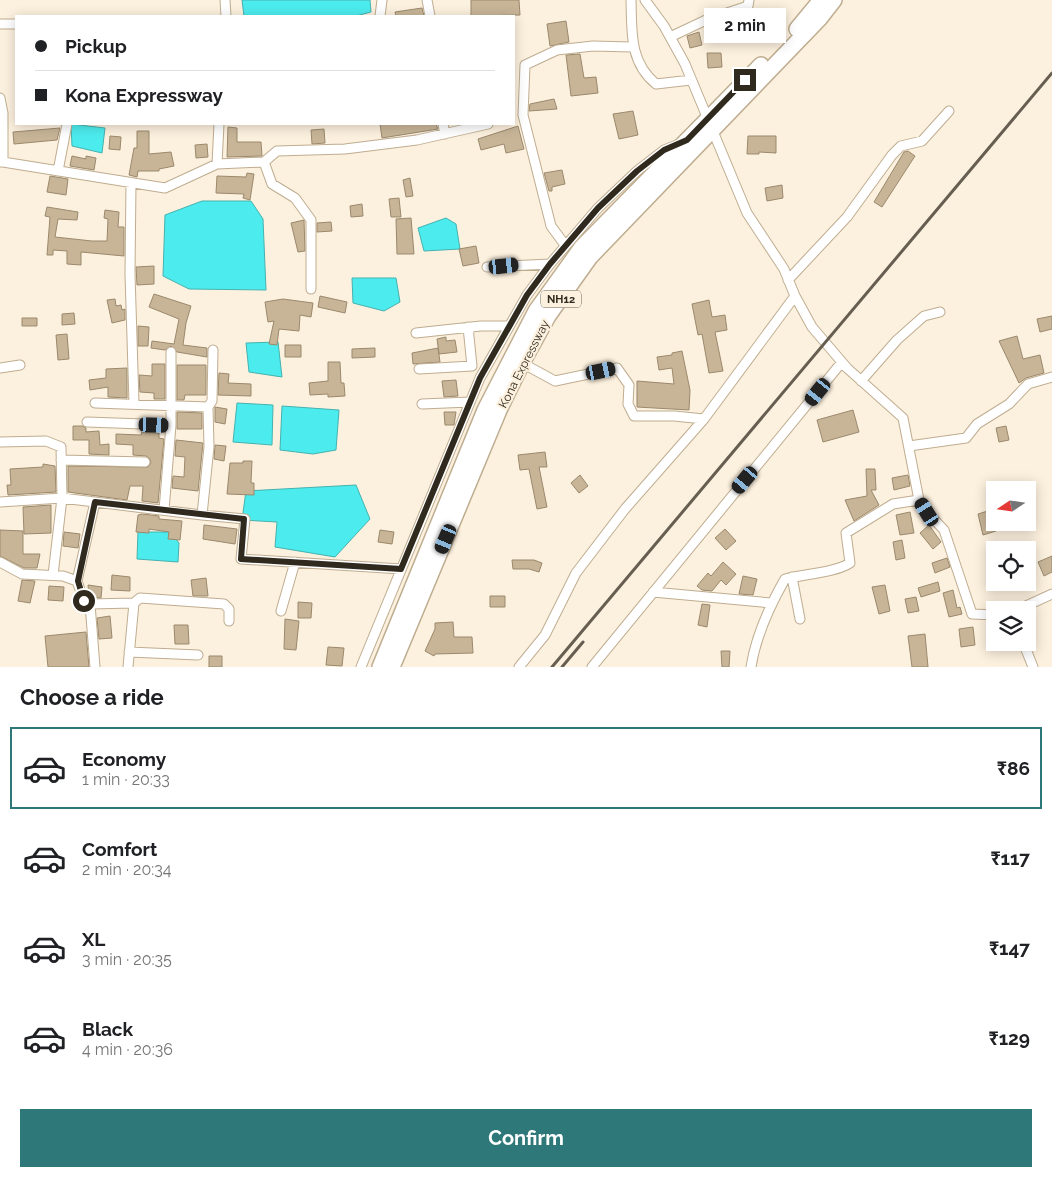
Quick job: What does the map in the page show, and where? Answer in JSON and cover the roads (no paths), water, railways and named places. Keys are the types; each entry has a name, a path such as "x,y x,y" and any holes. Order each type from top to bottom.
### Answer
{"highway":[{"name":"Kona Expressway","path":"392,667 522,363 548,316 590,257 798,29 821,0"},
{"name":"Kona Expressway","path":"380,667 485,410 536,311 582,247 687,140 710,124 820,18 834,0"}],"street":[{"path":"225,0 226,15"},
{"path":"380,15 382,0"},
{"path":"427,0 430,15"},
{"path":"632,0 632,47 647,77 656,84 691,80"},
{"path":"645,0 670,37 691,80 747,213 784,269 795,296 812,327 842,362 903,418 919,500 927,512 944,530 972,614 986,615"},
{"path":"670,37 706,20 748,6 749,0"},
{"path":"0,24 15,24"},
{"path":"565,245 551,226 518,116 526,65 557,50 593,46 632,47"},
{"path":"0,98 3,113 2,162 165,188 217,164 264,162 277,151 345,149 417,140 484,125"},
{"path":"788,280 847,218 892,154 901,146 922,141 949,111"},
{"path":"58,171 67,125"},
{"path":"217,164 220,125"},
{"path":"443,125 445,134"},
{"path":"361,667 470,402 527,295 565,245 598,208 637,171 664,150 687,140"},
{"path":"264,162 272,184 295,198 311,220 311,289"},
{"path":"131,183 130,274 134,403"},
{"path":"487,267 550,264"},
{"path":"519,667 545,635 576,573 625,509 704,419 795,296"},
{"path":"861,381 897,340 924,316 940,312"},
{"path":"416,334 468,328 509,326"},
{"path":"419,369 472,366 468,328"},
{"path":"202,515 209,447 208,407 212,401 213,350"},
{"path":"164,510 171,425 172,352"},
{"path":"592,667 842,362"},
{"path":"522,363 555,381 617,368 629,385 628,404 634,416 674,416 704,419"},
{"path":"0,368 20,365"},
{"path":"909,446 966,438 977,424 1009,404 1028,384 1052,377"},
{"path":"422,404 470,402"},
{"path":"95,403 208,407"},
{"path":"87,422 171,425"},
{"path":"0,442 46,441 61,447 62,498 53,575"},
{"path":"61,460 145,462"},
{"path":"0,502 62,498 244,519 241,559 401,569"},
{"path":"751,667 755,644 771,604 784,579 840,570 850,563 846,532 893,504 919,500"},
{"path":"95,502 78,581 84,601 90,604 134,604"},
{"path":"0,562 22,574 53,575 78,581"},
{"path":"281,611 295,562"},
{"path":"792,577 800,619"},
{"path":"653,592 771,604"},
{"path":"1036,601 1052,594"},
{"path":"128,667 134,604 140,598 224,604 230,609 229,621"},
{"path":"90,604 95,667"},
{"path":"1027,651 1033,667"},
{"path":"129,652 198,655"}],"water":[{"path":"242,0 370,0 371,12 360,15 244,15"},
{"path":"71,125 105,128 102,153 72,146"},
{"path":"202,201 251,201 263,219 266,290 189,289 163,276 165,215"},
{"path":"446,218 456,224 460,249 424,251 418,228"},
{"path":"352,278 396,278 400,302 384,311 353,303"},
{"path":"278,342 282,377 249,372 246,343"},
{"path":"237,403 273,405 272,445 233,442"},
{"path":"282,406 339,410 336,450 313,454 280,450"},
{"path":"356,485 370,519 335,557 275,547 277,522 242,520 246,491"},
{"path":"138,532 170,532 179,543 178,562 137,559"}],"railway":[{"path":"552,667 1052,73"},
{"path":"562,667 583,642"}]}
